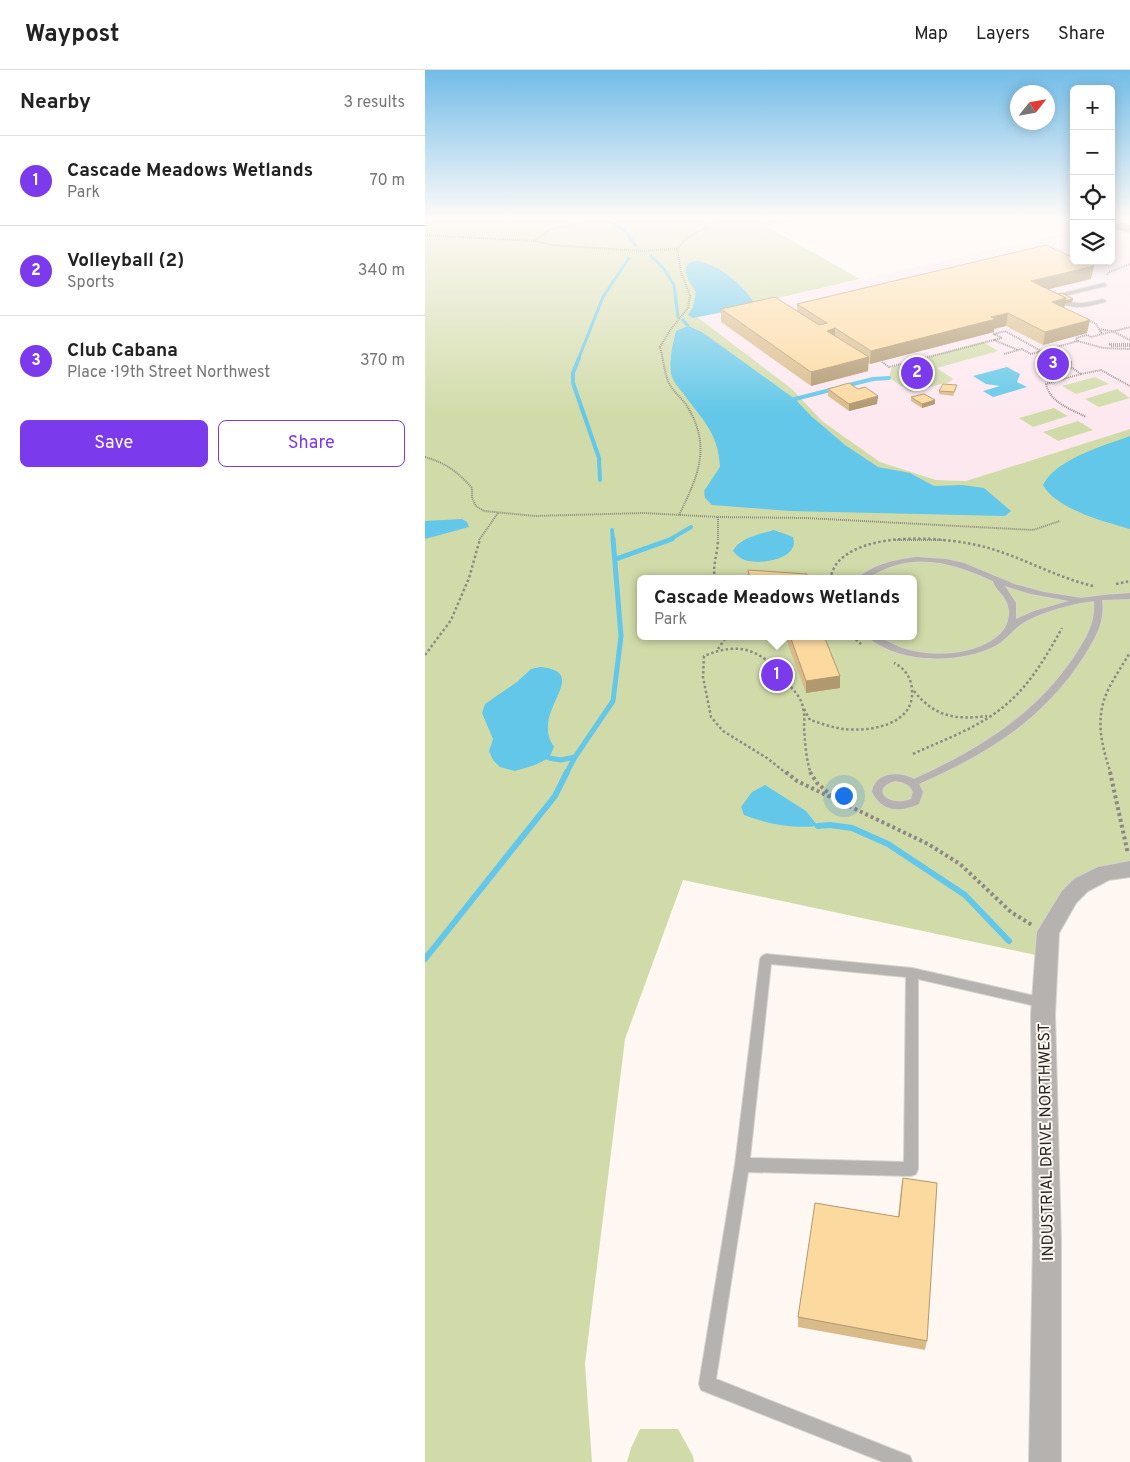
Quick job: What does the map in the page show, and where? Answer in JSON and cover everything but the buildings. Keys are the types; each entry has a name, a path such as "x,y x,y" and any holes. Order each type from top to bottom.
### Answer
{"street":[{"name":"INDUSTRIAL DRIVE NORTHWEST","path":"1045,1462 1047,1242 1043,1003 1048,932 1069,897 1081,885 1105,873 1130,869"}],"lane":[{"path":"1103,301 1082,307 1067,304 1057,299 1062,295 1104,285"},
{"path":"866,575 889,564 925,560 960,565 1024,590 1061,597 1093,599 1130,596"},
{"path":"989,577 1000,585 1012,604 1014,613 1009,629"},
{"path":"880,640 903,651 918,654 943,656 980,649 1001,638 1009,629 1023,619 1041,611 1093,599"},
{"path":"913,783 947,768 1001,736 1035,708 1063,680 1093,635 1096,627 1099,610 1093,599"},
{"path":"904,1462 707,1384 741,1166 766,959 912,973 1043,1003"},
{"path":"741,1166 911,1169 912,973"}],"path":[{"path":"679,515 697,477 703,451 696,424 686,404 670,384 660,347 671,329 688,308 690,296 685,284"},
{"path":"1090,321 1096,324 1101,334"},
{"path":"1078,341 1076,338 1087,335 1091,337 1130,327"},
{"path":"1099,329 1113,331 1130,345"},
{"path":"882,362 889,366 1002,338 994,334 1005,332 1048,355"},
{"path":"993,340 1019,350"},
{"path":"1004,354 1023,349 1031,354 1078,341 1103,348 1130,345"},
{"path":"1023,342 1023,349"},
{"path":"1109,344 1130,345 1111,346 1109,344"},
{"path":"1062,362 1081,374"},
{"path":"1086,418 1053,398 1046,388 1046,384 1101,370 1130,386"},
{"path":"425,457 439,461 457,471 472,488 472,498 476,506 484,511 535,516 601,513 806,518 1033,530 1060,520"},
{"path":"425,655 451,620 469,578 479,540 498,512"},
{"path":"714,575 713,569 719,547 716,536 718,517"},
{"path":"1120,582 1130,581"},
{"path":"913,754 967,729 1007,704 1030,679 1062,628"},
{"path":"718,649 724,640"},
{"path":"856,640 861,645"},
{"path":"887,660 898,664 906,672 914,694 912,707 907,714 877,728 844,729 810,720 791,687 764,657 743,648 718,649 705,656 703,666 706,699 711,717 723,731 767,758 797,781 832,796 928,844 959,864 1023,921 1048,932"},
{"path":"1130,652 1104,700 1100,725 1104,752 1114,785 1130,862"},
{"path":"912,688 922,703 934,712 954,718 970,719 989,716"},
{"path":"803,707 805,752 812,777 832,796"}],"shaded area":[{"path":"841,284 1130,284 1130,429 966,481 936,480 880,462 822,421 792,389 696,317"}],"green space":[{"path":"425,284 839,284 697,317 792,389 822,421 880,462 936,480 966,481 1130,429 1130,869 1081,885 1045,957 683,880 625,1039 585,1364 592,1462 425,1462"},
{"path":"983,342 998,351 937,368 953,379 949,382 911,392 889,378 892,367"},
{"path":"1095,377 1109,384 1076,394 1062,386"},
{"path":"1117,389 1130,398 1099,407 1085,399"},
{"path":"1054,408 1068,416 1033,427 1019,418"},
{"path":"1078,421 1093,430 1058,441 1043,432"},
{"path":"640,1429 678,1429 693,1456 694,1462 627,1462"}],"water":[{"path":"691,284 739,284 754,303 749,307 693,318 688,315 693,307 696,292"},
{"path":"688,326 702,332 795,399 811,416 845,445 878,467 910,473 934,486 962,485 984,488 1011,511 1005,516 790,511 712,505 705,498 704,491 720,467 716,444 703,419 675,383 671,373 671,357 676,331"},
{"path":"1007,367 1020,374 1017,382 1027,387 993,397 983,391 1000,386 986,384 973,376"},
{"path":"1130,436 1130,529 1070,508 1049,493 1043,485 1058,468 1081,454"},
{"path":"462,519 467,522 469,527 425,539 425,521"},
{"path":"774,530 793,537 794,544 786,555 771,560 755,562 742,559 733,551 745,540"},
{"path":"540,667 560,674 562,680 548,725 549,737 554,747 549,758 535,765 515,771 500,767 493,760 489,751 493,739 482,713 485,704 517,682 531,669"},
{"path":"765,785 806,811 818,826 780,825 744,815 741,807 752,792"}],"waterway":[{"path":"578,360 603,297 612,284"},
{"path":"673,284 678,317"},
{"path":"683,320 688,326"},
{"path":"579,358 573,373 573,383 599,458 600,480"},
{"path":"845,386 873,379 889,378"},
{"path":"795,399 834,389"},
{"path":"669,540 691,527"},
{"path":"612,530 613,540"},
{"path":"575,757 613,701 621,636 613,539"},
{"path":"616,559 672,539"},
{"path":"549,758 561,760 575,757"},
{"path":"566,774 575,757"},
{"path":"425,959 555,796 566,774"},
{"path":"818,826 830,825 852,828 888,844 965,895 1009,941"}],"place":[{"name":"Club Cabana","path":"1053,364"},
{"name":"Volleyball (2)","path":"917,373"},
{"name":"Cascade Meadows Wetlands","path":"777,675"}]}
